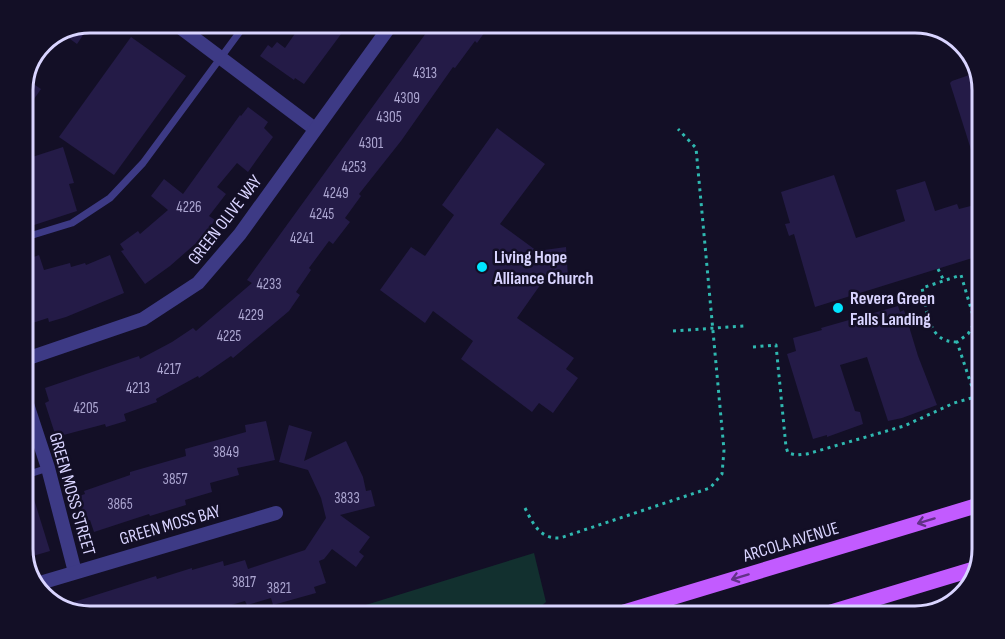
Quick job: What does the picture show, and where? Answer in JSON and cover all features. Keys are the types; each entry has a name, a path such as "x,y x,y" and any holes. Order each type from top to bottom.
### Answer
{"main road":[{"name":"ARCOLA AVENUE","path":"644,606 972,507"},
{"path":"851,606 968,571"}],"street":[{"path":"187,33 315,129"},
{"name":"GREEN OLIVE WAY","path":"33,357 143,319 198,283 240,234 385,33"},
{"name":"GREEN MOSS STREET","path":"33,422 48,468 75,572"},
{"name":"GREEN MOSS BAY","path":"44,582 276,513"}],"lane":[{"path":"33,235 72,223 111,198 143,163 239,33"},
{"path":"33,473 48,468"}],"path":[{"path":"525,508 534,526 543,535 560,538 700,492 710,488 722,474 724,450 696,148 678,129"},
{"path":"938,269 944,281"},
{"path":"972,309 961,275 922,288 933,333 944,341 957,342 972,328"},
{"path":"673,331 744,326"},
{"path":"957,342 972,387"},
{"path":"753,347 776,345 786,447 788,453 796,455 807,454 904,426 972,397"}],"green space":[{"path":"534,553 546,602 541,606 362,606"}],"building":[{"path":"295,33 342,33 304,84 295,78 294,80 260,56 268,45 272,48 277,42 285,48"},
{"path":"426,33 484,33 477,43 475,41 455,68 453,67 401,141 359,194 361,196 345,218 350,222 333,244 329,241 309,268 311,270 296,292 300,295 289,311 233,358 231,356 199,378 198,376 156,399 157,402 124,414 126,421 56,437 45,403 49,401 45,388 139,356 140,359 193,328 196,331 252,283 247,280"},
{"path":"84,34 77,44 68,37"},
{"path":"131,37 186,76 114,175 59,137"},
{"path":"970,75 972,153 950,83"},
{"path":"34,84 41,89 33,101"},
{"path":"248,107 268,122 264,128 273,137 248,172 237,163 217,187 226,194 209,216 215,220 203,237 145,284 121,251 124,250 120,244 138,231 140,234 168,210 151,196 164,179 183,194"},
{"name":"Living Hope Alliance Church","path":"497,128 545,164 500,224 537,251 566,247 568,277 543,281 517,318 574,358 566,369 578,378 553,413 539,403 532,412 461,359 473,341 433,311 425,323 380,290 411,247 425,256 454,215 442,205"},
{"path":"63,147 74,183 69,184 77,211 33,225 33,157"},
{"path":"834,175 856,238 905,221 896,190 925,181 935,211 957,204 959,209 972,206 972,258 815,307 794,234 789,236 785,224 790,223 781,192"},
{"path":"39,255 44,270 70,263 71,267 85,263 86,265 110,255 124,293 66,317 49,322 48,318 33,323 33,257"},
{"path":"898,306 900,312 904,310 918,356 937,405 888,421 867,357 840,365 855,411 860,412 863,424 827,437 827,435 813,439 787,354 796,351 793,338"},
{"path":"266,421 275,460 237,468 239,475 210,483 212,492 185,500 186,505 94,532 90,520 84,522 76,497 85,494 84,491 130,475 130,472 186,456 185,449 246,432 245,425"},
{"path":"289,425 312,432 304,461 346,441 363,477 366,491 371,490 375,506 340,515 370,537 359,552 364,556 356,567 332,549 324,559 319,561 326,583 314,587 316,593 273,605 271,598 247,605 245,601 228,606 90,606 71,603 156,576 157,579 223,561 224,566 245,560 248,569 305,550 326,518 321,498 308,470 279,462"},
{"path":"33,496 50,551 34,556"}],"place":[{"name":"Living Hope Alliance Church","path":"482,267"},
{"name":"Revera Green Falls Landing","path":"838,308"}]}
